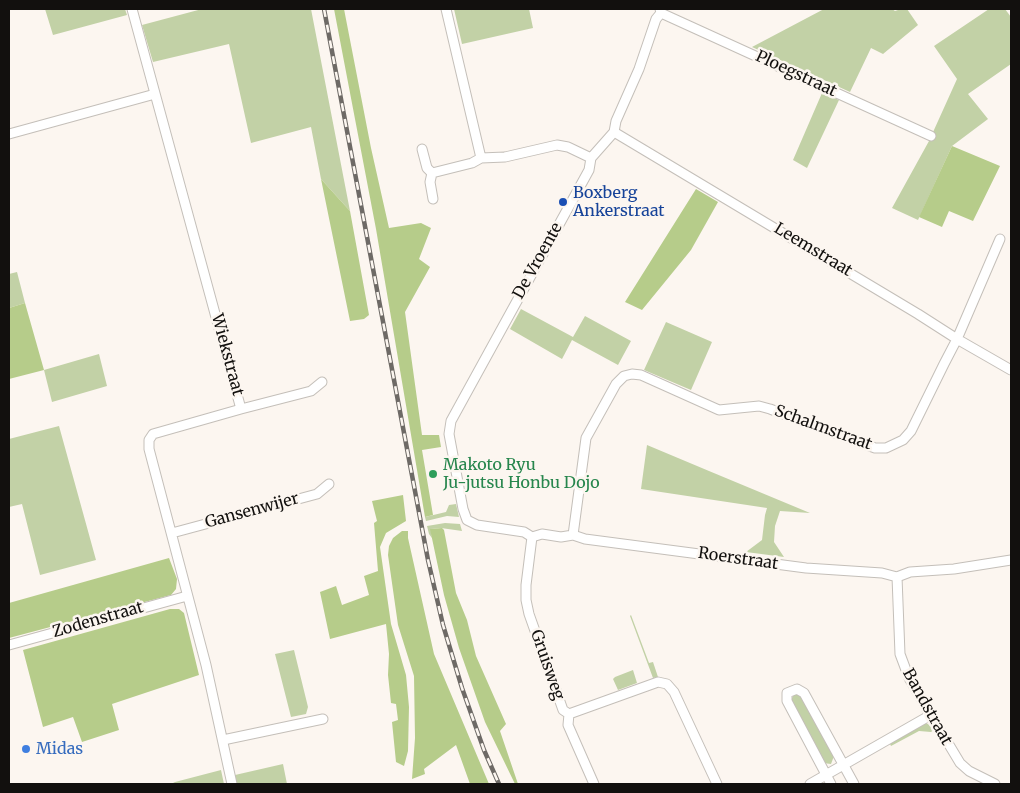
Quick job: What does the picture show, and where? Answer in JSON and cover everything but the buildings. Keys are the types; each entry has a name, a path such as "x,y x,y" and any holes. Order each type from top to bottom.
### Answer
{"street":[{"name":"Wiekstraat","path":"132,9 242,409 153,434 149,440 149,448 206,665 232,784"},
{"path":"446,9 481,158"},
{"name":"De Vroente","path":"468,520 463,509 449,434 451,421 589,170 591,158 614,132 616,121 639,69 660,11"},
{"name":"Ploegstraat","path":"660,11 931,136"},
{"path":"9,134 155,94"},
{"name":"Leemstraat","path":"614,132 918,314 957,340 1011,370"},
{"path":"432,173 472,163 481,158 505,157 557,145 568,147 591,158"},
{"path":"422,149 427,168 432,173"},
{"path":"432,173 430,182 433,199"},
{"path":"957,340 1000,239"},
{"name":"Schalmstraat","path":"573,534 586,438 616,384 624,376 632,374 641,375 719,410 759,406 876,448 886,448 903,440 912,431 957,340"},
{"path":"242,409 311,391 322,382"},
{"name":"Gansenwijer","path":"172,533 317,494 329,484"},
{"name":"Roerstraat","path":"468,520 477,525 524,532 532,537 542,534 561,537 573,534 585,539 806,568 882,573 897,577 910,572 954,569 1011,560"},
{"name":"Gruisweg","path":"532,537 526,600 534,630 563,710 569,714 568,725 594,784"},
{"name":"Bandstraat","path":"897,577 900,654 904,666 926,707 928,716 936,724 960,763 969,771 996,784"},
{"name":"Zodenstraat","path":"9,645 187,596"},
{"path":"569,714 658,682 667,684 674,692 717,784"},
{"path":"831,784 825,776 787,701 787,693 797,690 804,693 854,784"},
{"path":"810,784 928,716"},
{"path":"223,740 323,719"}],"green space":[{"path":"45,9 125,9 127,15 53,35"},
{"path":"202,9 311,9 350,211 321,179 311,127 251,143 229,44 153,62 142,25"},
{"path":"334,9 344,9 371,148 389,228 421,223 431,228 419,259 430,267 405,312 422,435 439,435 441,447 422,450 433,515 425,517 376,229"},
{"path":"454,9 529,9 533,28 462,44"},
{"path":"824,9 892,9 895,11 907,9 918,25 883,54 871,48 850,92 752,47"},
{"path":"989,9 1005,9 1011,17 1011,64 968,94 988,119 952,146 918,220 892,208 929,141 957,79 934,46"},
{"path":"822,93 839,100 807,168 793,160"},
{"path":"952,146 1000,166 973,221 949,211 942,227 919,217"},
{"path":"321,179 350,211 369,315 364,319 350,321"},
{"path":"696,189 718,202 691,250 642,310 625,302"},
{"path":"17,272 25,303 9,308 9,274"},
{"path":"25,303 44,370 9,379 9,308"},
{"path":"521,309 573,337 585,316 631,341 618,365 572,340 562,359 510,329"},
{"path":"666,322 712,342 691,390 644,370"},
{"path":"99,354 107,386 52,402 44,370"},
{"path":"59,426 96,560 40,575 22,504 9,507 9,439"},
{"path":"647,445 810,513 780,511 775,526 774,542 784,557 746,552 762,540 767,508 641,489"},
{"path":"403,495 406,521 386,533 380,547 391,624 406,675 409,707 408,751 404,766 396,762 392,722 398,720 396,704 391,703 386,624 330,639 320,592 336,586 342,605 369,595 364,576 378,571 374,523 377,521 372,501"},
{"path":"456,504 459,517 447,516 426,521 425,517 446,512 449,505"},
{"path":"445,523 460,524 462,531 441,528 431,529 432,538 427,526"},
{"path":"442,528 444,530 456,593 467,620 476,656 506,724 500,731 518,784 515,784 485,722 459,648 444,595 430,529"},
{"path":"402,531 408,531 434,654 489,784 470,784 456,745 424,769 425,774 412,779 415,738 414,676 398,625 388,555 389,546 393,538"},
{"path":"169,558 177,579 176,589 171,595 9,638 9,603"},
{"path":"170,609 179,609 184,613 199,675 112,704 119,730 82,742 73,717 43,727 23,650"},
{"path":"631,615 649,663 653,662 658,677 653,678"},
{"path":"294,650 308,707 306,714 291,717 275,654"},
{"path":"633,670 637,683 618,690 613,679"},
{"path":"794,694 802,697 834,756 831,764 823,763 791,700"},
{"path":"925,723 935,729 931,732 919,731 891,746 889,742"},
{"path":"283,764 287,784 237,784 235,775"},
{"path":"221,770 224,784 171,784 175,782"}],"railway":[{"path":"324,9 428,560 443,625 462,688 484,750 499,784"}],"place":[{"name":"Boxberg Ankerstraat","path":"563,202"},
{"name":"Makoto Ryu Ju-jutsu Honbu Dojo","path":"433,474"},
{"name":"Midas","path":"26,749"}]}
